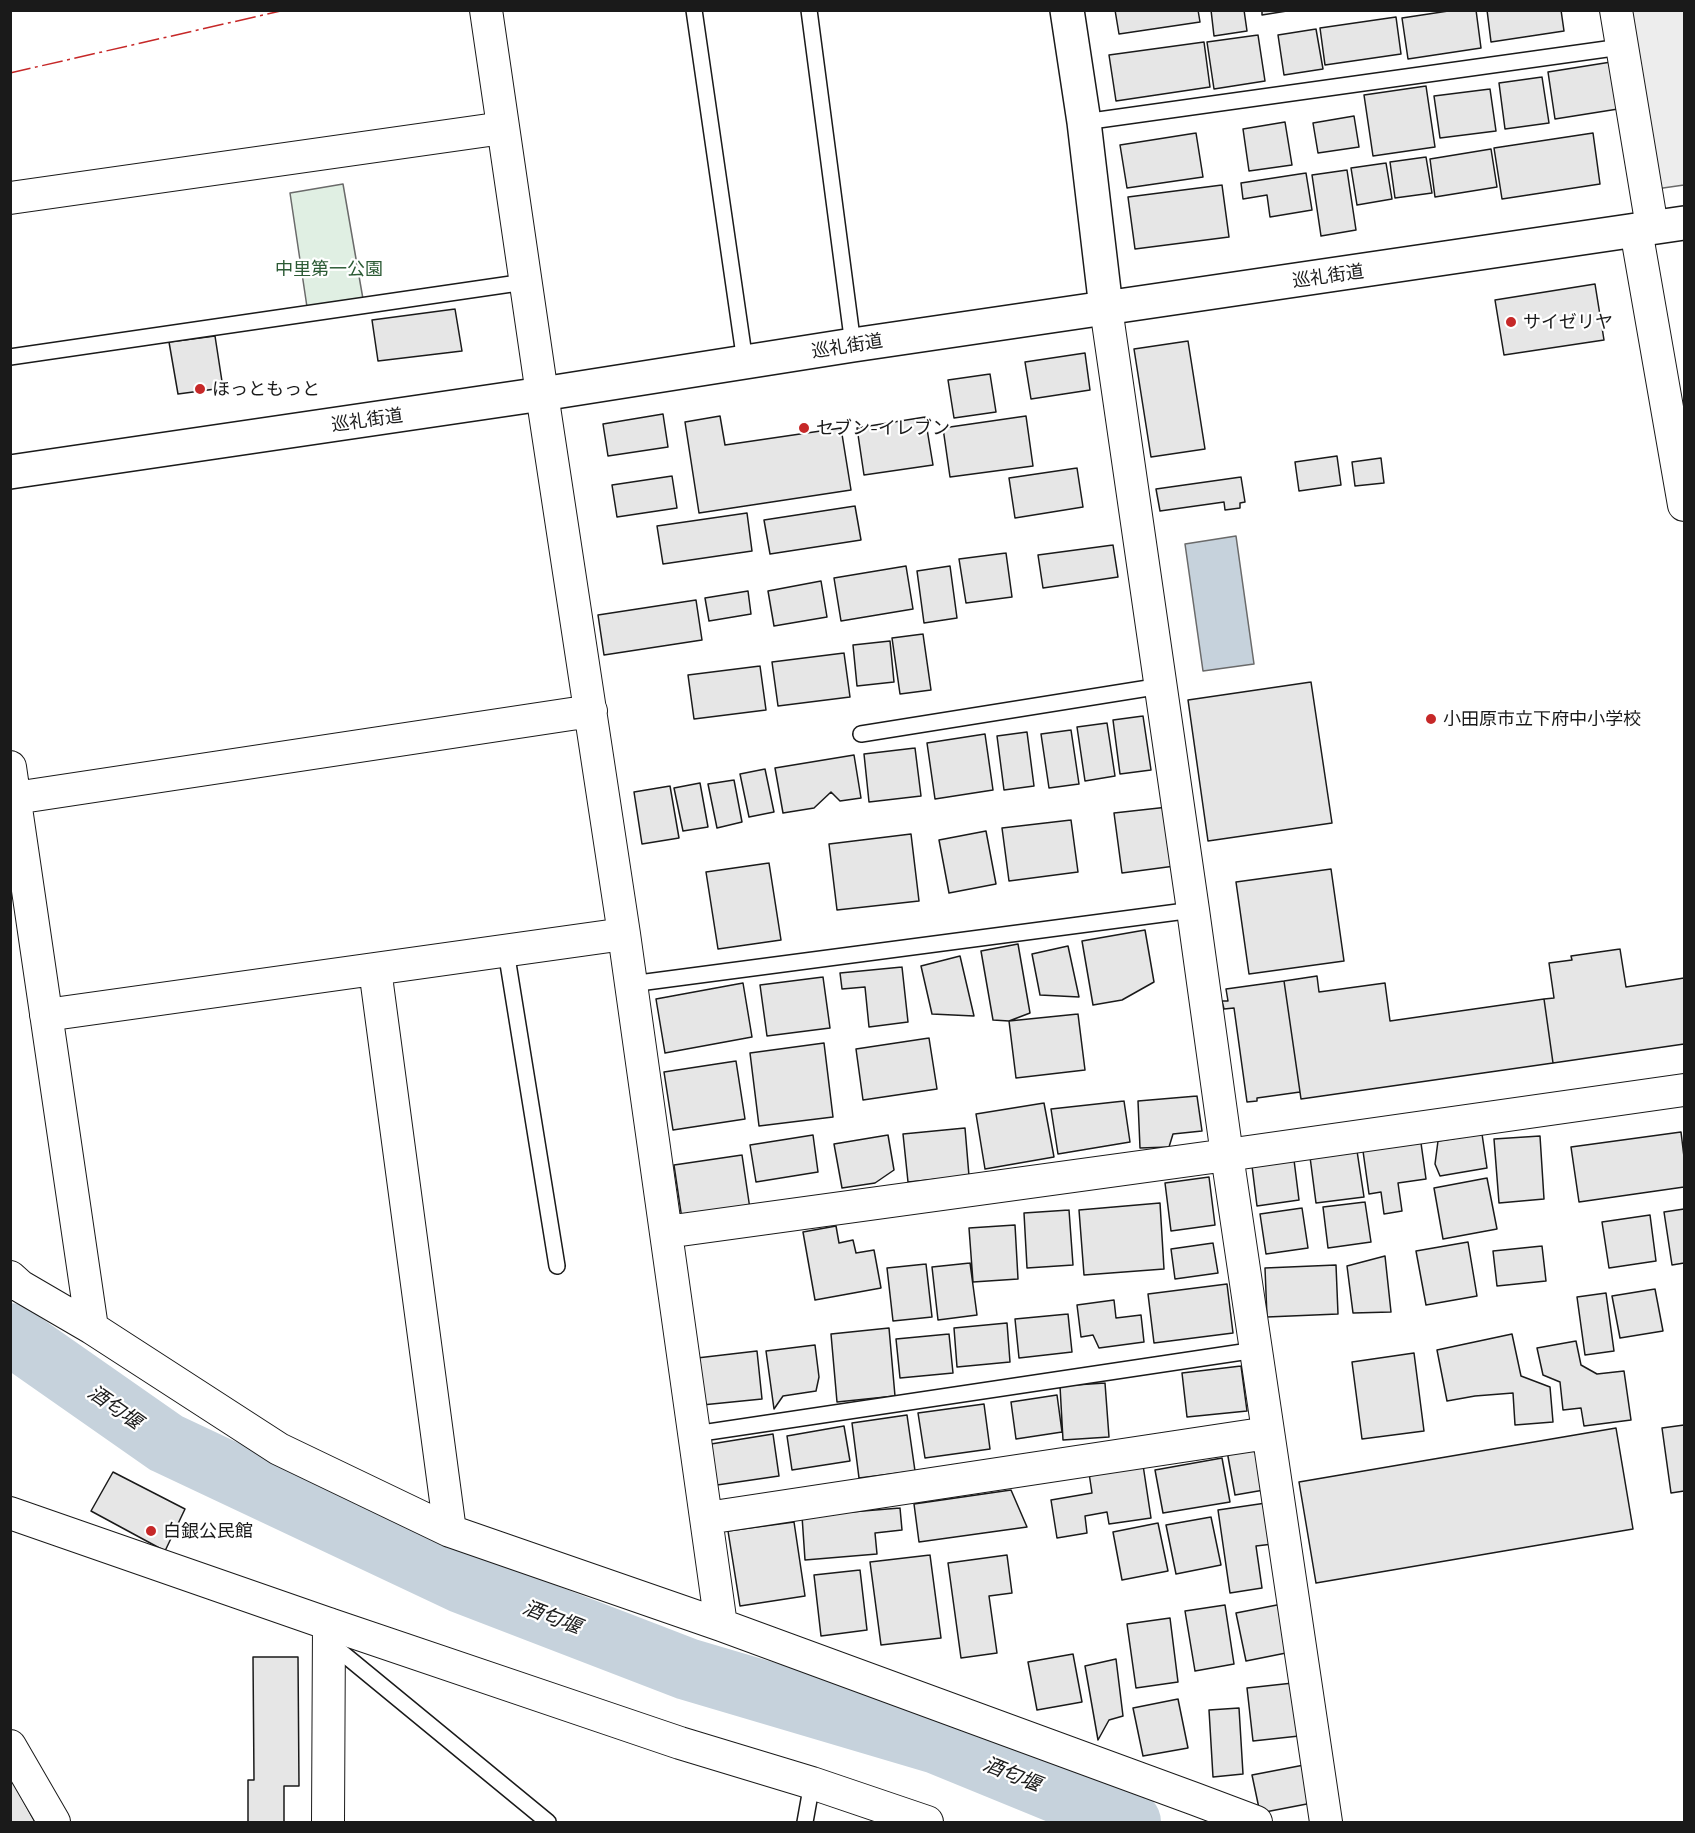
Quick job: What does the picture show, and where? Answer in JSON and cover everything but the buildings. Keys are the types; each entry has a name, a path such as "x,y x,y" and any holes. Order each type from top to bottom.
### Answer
{"street":[{"path":"486,10 624,934 721,1625"},
{"path":"1067,10 1084,122 1106,308 1194,910 1227,1155 1326,1822"},
{"path":"1616,10 1644,229 1684,505"},
{"path":"10,198 503,128"},
{"name":"巡礼街道","path":"10,472 1684,223"},
{"path":"15,798 591,711"},
{"path":"10,767 92,1328"},
{"path":"46,1015 624,934"},
{"path":"375,969 450,1531"},
{"path":"666,1232 1684,1090"},
{"path":"10,1277 20,1286 92,1328 279,1449 450,1531 721,1625 1256,1822"},
{"path":"707,1518 1268,1433"},
{"path":"10,1513 329,1633 812,1783 927,1822"},
{"path":"328,1822 329,1633"},
{"path":"10,1746 54,1822"}],"lane":[{"path":"694,10 745,362"},
{"path":"809,10 853,345"},
{"path":"1084,122 1621,47"},
{"path":"10,357 525,282"},
{"path":"861,734 1161,686"},
{"path":"631,984 1194,910"},
{"path":"506,951 557,1266"},
{"path":"695,1434 1256,1350"},
{"path":"329,1633 548,1822"},
{"path":"805,1822 812,1783"}],"green space":[{"name":"中里第一公園","path":"343,184 363,299 307,307 290,193"}],"shaded area":[{"path":"1630,11 1684,11 1684,185 1656,189"},
{"path":"1236,536 1254,664 1203,671 1185,544"}],"waterway":[{"name":"酒匂堰","path":"10,1334 166,1443 461,1582 687,1669 937,1743 1130,1822"}],"power":[{"path":"10,73 285,10"}],"place":[{"name":"サイゼリヤ","path":"1511,322"},
{"name":"ほっともっと","path":"200,389"},
{"name":"セブン-イレブン","path":"804,428"},
{"name":"小田原市立下府中小学校","path":"1431,719"},
{"name":"白銀公民館","path":"151,1531"}]}
